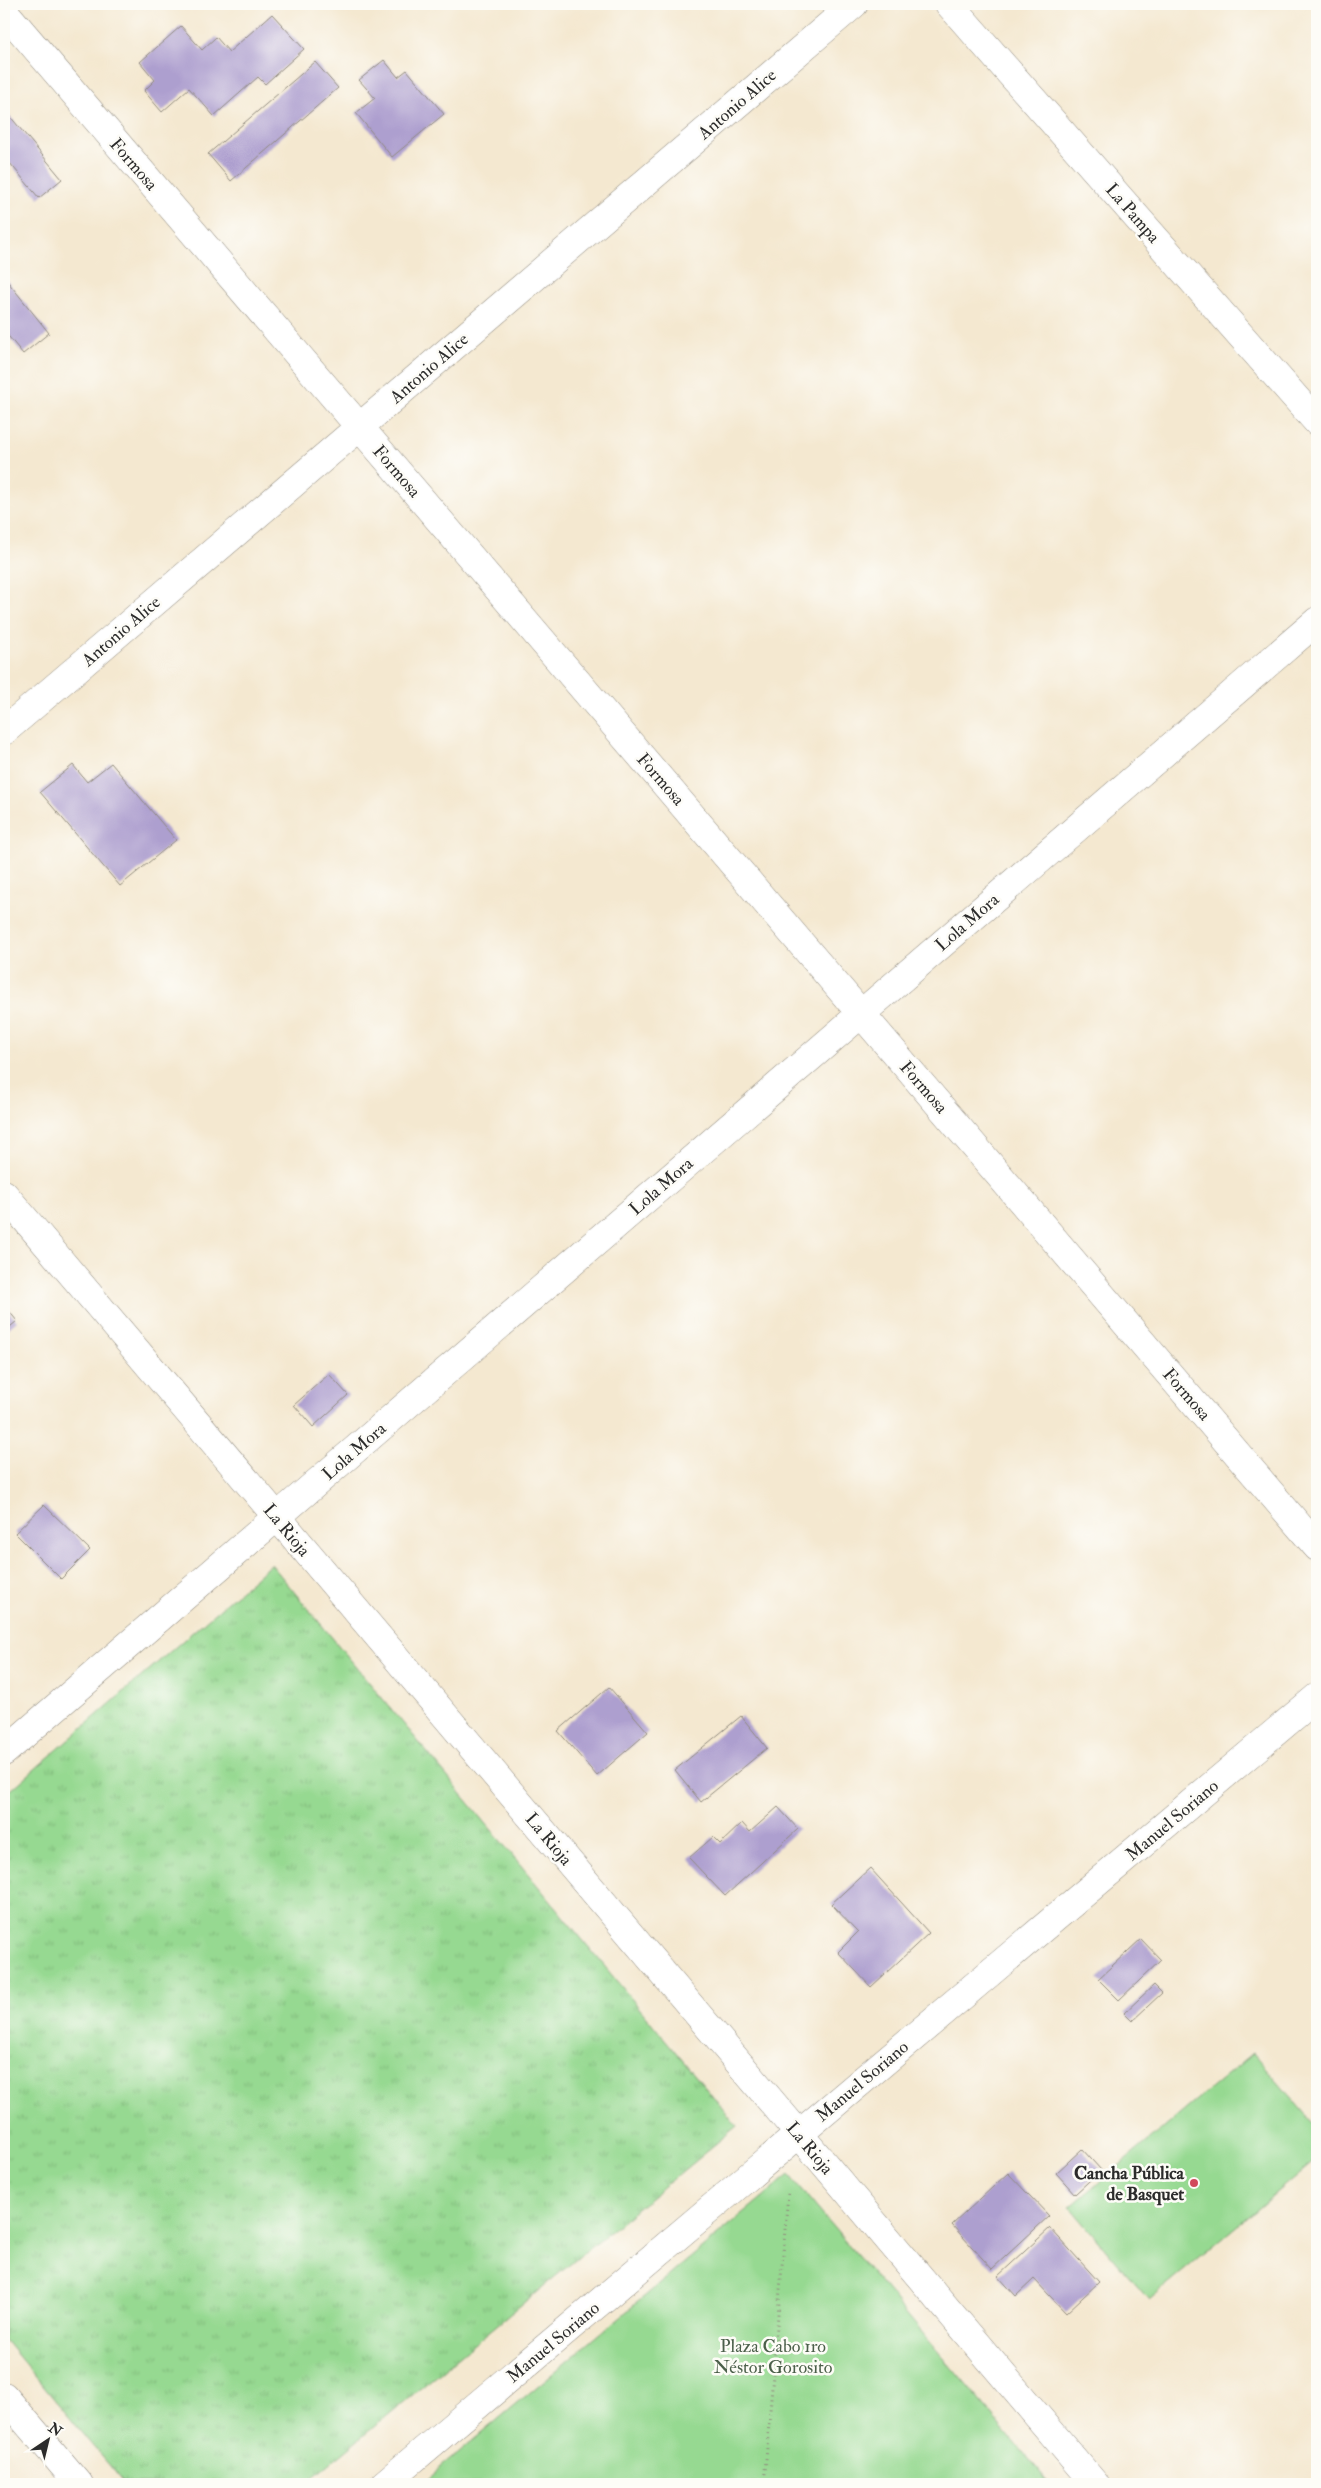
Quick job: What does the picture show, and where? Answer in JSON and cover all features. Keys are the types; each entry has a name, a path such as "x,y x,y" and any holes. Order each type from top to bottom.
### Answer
{"street":[{"name":"Antonio Alice","path":"4,731 854,4"},
{"name":"La Pampa","path":"950,4 1317,422"},
{"name":"Formosa","path":"4,11 1317,1547"},
{"name":"Lola Mora","path":"4,1752 1317,621"},
{"name":"La Rioja","path":"4,1194 1095,2484"},
{"name":"Manuel Soriano","path":"384,2484 1317,1697"},
{"path":"4,2396 79,2484"}],"path":[{"path":"764,2484 788,2184"}],"green space":[{"path":"271,1564 737,2126 305,2484 125,2484 4,2339 4,1796"},
{"name":"Cancha Pública de Basquet","path":"1253,2053 1317,2128 1317,2158 1149,2300 1070,2207"},
{"name":"Plaza Cabo 1ro Néstor Gorosito","path":"789,2175 1050,2484 421,2484"}],"building":[{"path":"272,14 304,49 265,84 258,77 214,116 189,88 162,112 144,91 155,80 140,62 181,26 202,50 216,37 229,52"},
{"path":"384,60 398,77 407,70 444,114 392,157 356,113 375,98 359,80"},
{"path":"315,62 338,88 231,181 208,154"},
{"path":"4,109 62,179 39,198 4,156"},
{"path":"4,277 49,333 23,354 4,331"},
{"path":"111,763 176,840 120,886 40,792 73,765 87,782"},
{"path":"4,1305 17,1321 4,1332"},
{"path":"329,1374 348,1395 313,1427 294,1405"},
{"path":"44,1505 90,1550 61,1579 15,1533"},
{"path":"609,1687 648,1732 597,1776 558,1731"},
{"path":"741,1716 767,1748 701,1802 675,1770"},
{"path":"778,1807 798,1829 725,1896 689,1858 713,1837 720,1844 742,1823 750,1832"},
{"path":"870,1868 929,1933 871,1987 838,1952 858,1932 831,1904"},
{"path":"1141,1939 1161,1960 1119,2000 1098,1979"},
{"path":"1154,1985 1162,1993 1132,2021 1124,2013"},
{"path":"1082,2149 1101,2170 1075,2194 1056,2173"},
{"path":"1008,2173 1049,2216 992,2269 952,2225"},
{"path":"1050,2228 1099,2282 1066,2313 1034,2279 1016,2296 998,2276"}],"place":[{"name":"Cancha Pública de Basquet","path":"1194,2183"}]}
